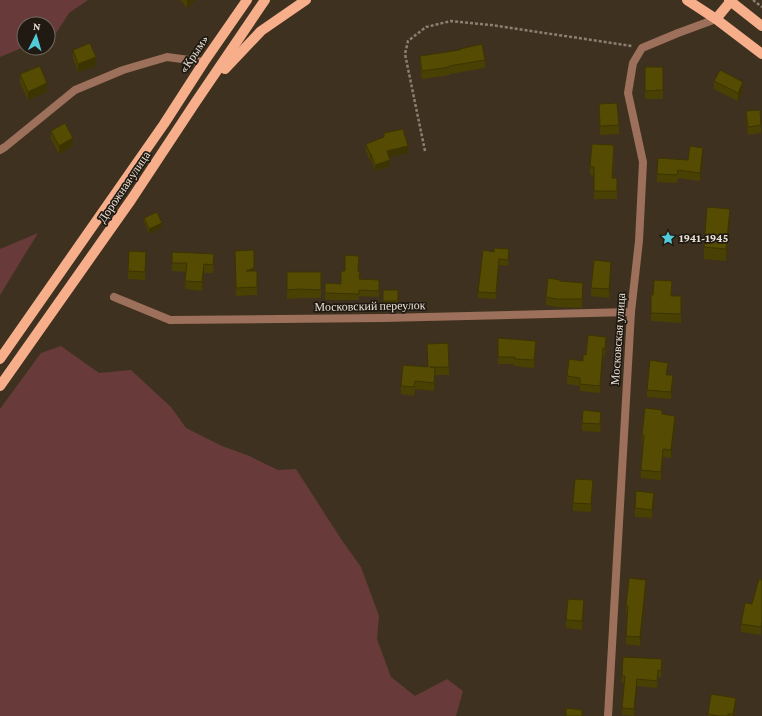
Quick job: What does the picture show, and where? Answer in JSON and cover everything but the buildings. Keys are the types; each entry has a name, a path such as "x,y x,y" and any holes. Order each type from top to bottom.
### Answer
{"main road":[{"name":"«Крым»","path":"164,124 204,62 247,0"},
{"name":"Дорожная улица","path":"0,386 131,200 265,0"},
{"path":"195,103 229,63 261,31 306,0"},
{"path":"687,0 716,19 762,54"},
{"path":"716,19 729,1 762,26"},
{"name":"Дорожная улица","path":"0,359 164,124"}],"street":[{"path":"642,48 716,19"},
{"name":"Московская улица","path":"608,716 631,312 639,241 643,162 628,93 633,62 642,48"},
{"path":"0,150 75,90 123,70 166,58 204,62"},
{"name":"Московский переулок","path":"114,297 170,320 383,318 631,312"}],"path":[{"path":"753,0 762,7"},
{"path":"425,151 405,54 408,41 426,27 451,21 491,25 642,48"}],"shaded area":[{"path":"0,0 88,0 69,13 56,33 56,16 16,16 16,50 0,57"},
{"path":"38,233 0,295 0,249"},
{"path":"61,346 99,373 131,370 171,407 186,428 222,446 247,455 278,470 296,469 361,567 379,616 377,639 391,677 415,696 447,679 463,691 456,716 0,716 0,409 41,353"}],"place":[{"name":"1941-1945","path":"668,238"}]}
